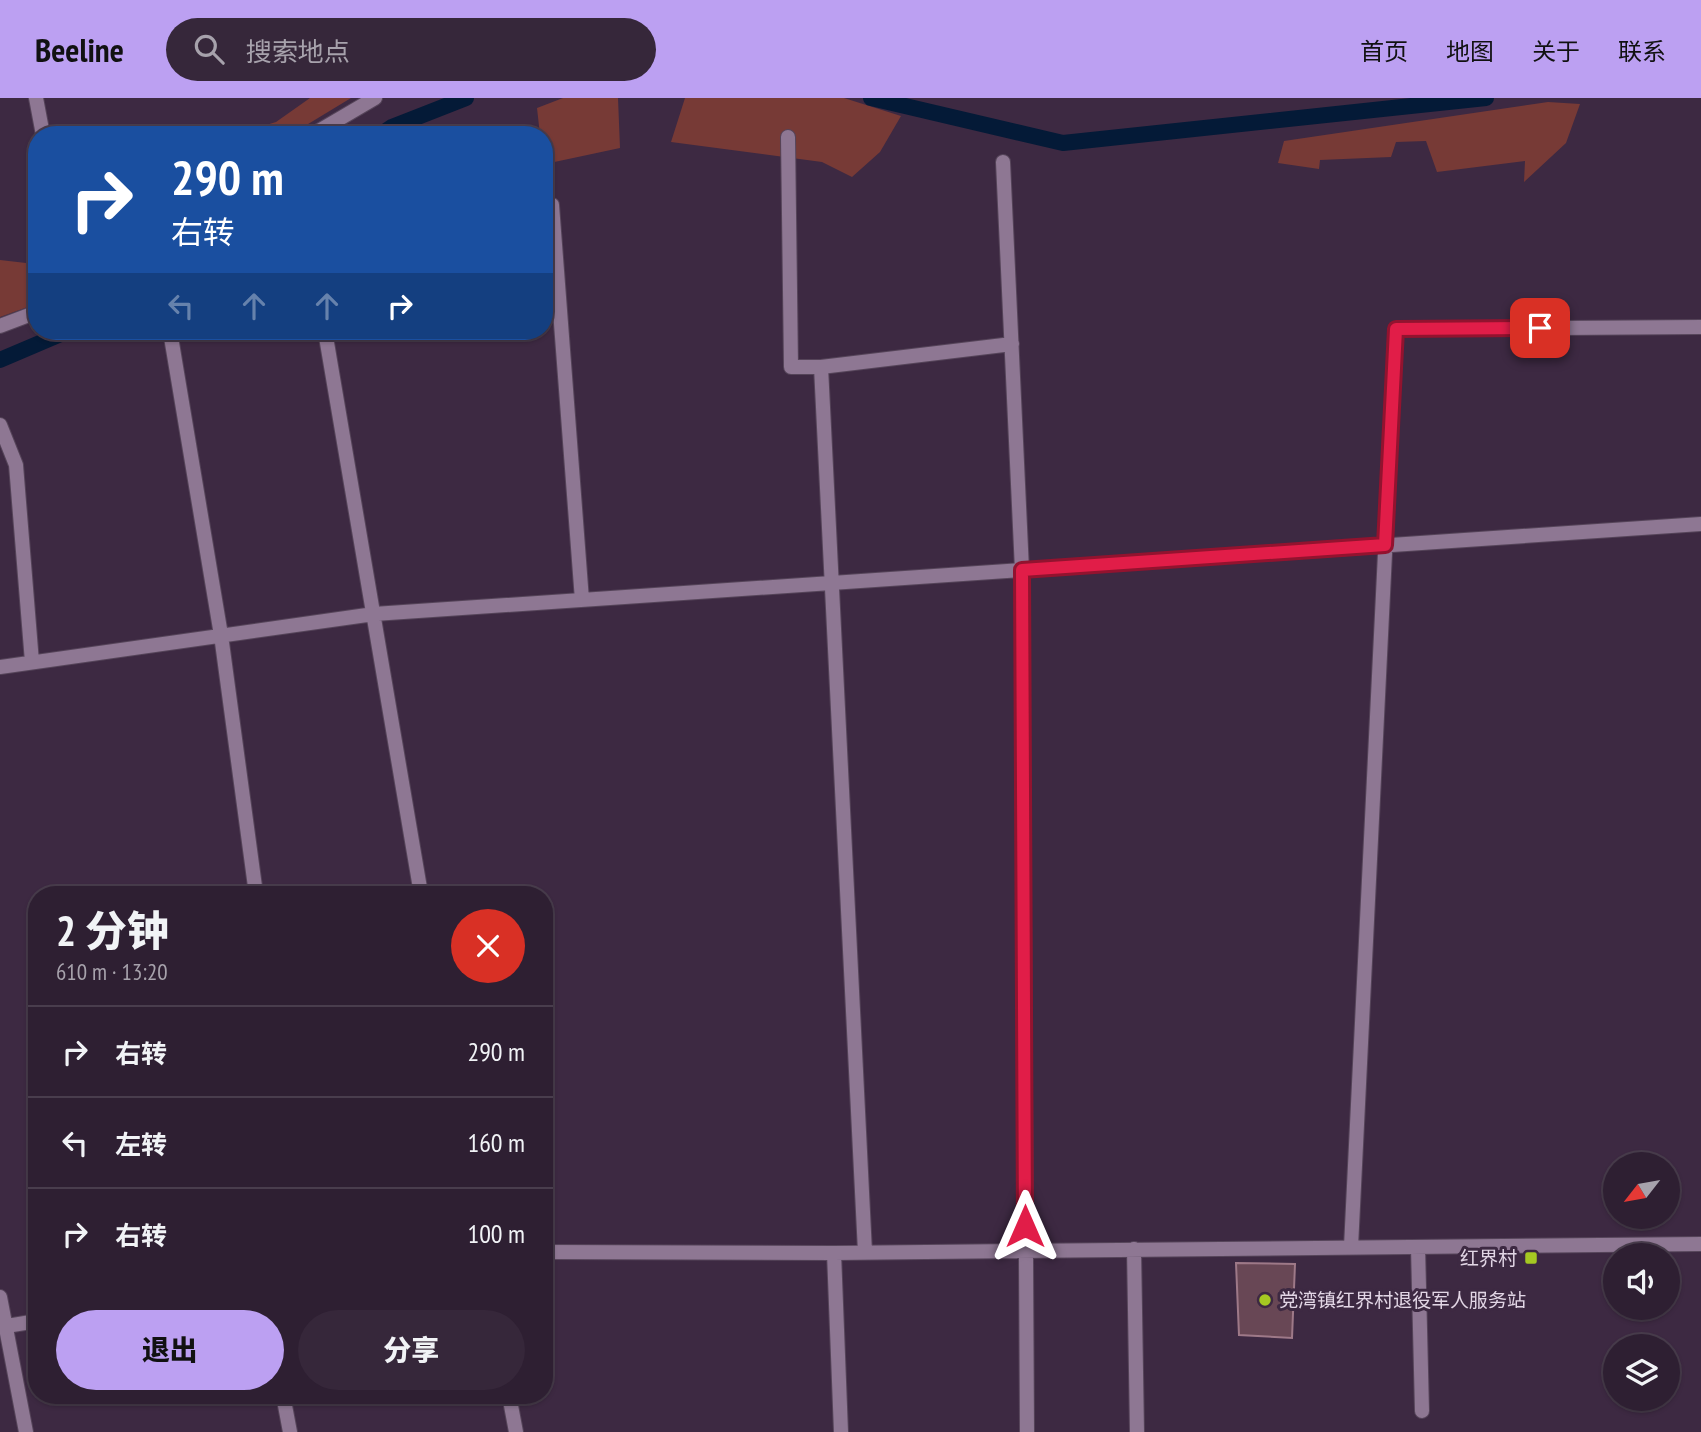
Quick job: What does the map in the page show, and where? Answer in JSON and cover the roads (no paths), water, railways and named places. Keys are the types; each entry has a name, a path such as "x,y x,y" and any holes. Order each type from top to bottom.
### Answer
{"street":[{"path":"36,98 41,126"},
{"path":"327,126 374,98"},
{"path":"788,137 791,367 821,367 1012,344"},
{"path":"1003,162 1022,570 1027,1432"},
{"path":"553,218 582,600"},
{"path":"0,326 28,315"},
{"path":"1351,1247 1396,329 1701,327"},
{"path":"172,340 222,635 255,886"},
{"path":"327,340 420,886"},
{"path":"821,367 865,1252"},
{"path":"0,425 16,465 32,662"},
{"path":"0,667 374,614 1701,524"},
{"path":"553,1252 835,1253 1701,1244"},
{"path":"1419,1247 1422,1412"},
{"path":"1135,1250 1137,1432"},
{"path":"835,1253 841,1432"},
{"path":"0,1297 3,1326 26,1432"},
{"path":"3,1326 28,1322"},
{"path":"285,1404 290,1432"},
{"path":"511,1404 516,1432"}],"waterway":[{"path":"395,126 466,98"},
{"path":"871,98 1063,143 1486,98"},
{"path":"0,360 47,340"}],"place":[{"name":"红界村","path":"1531,1258"},
{"name":"党湾镇红界村退役军人服务站","path":"1265,1300"}]}
